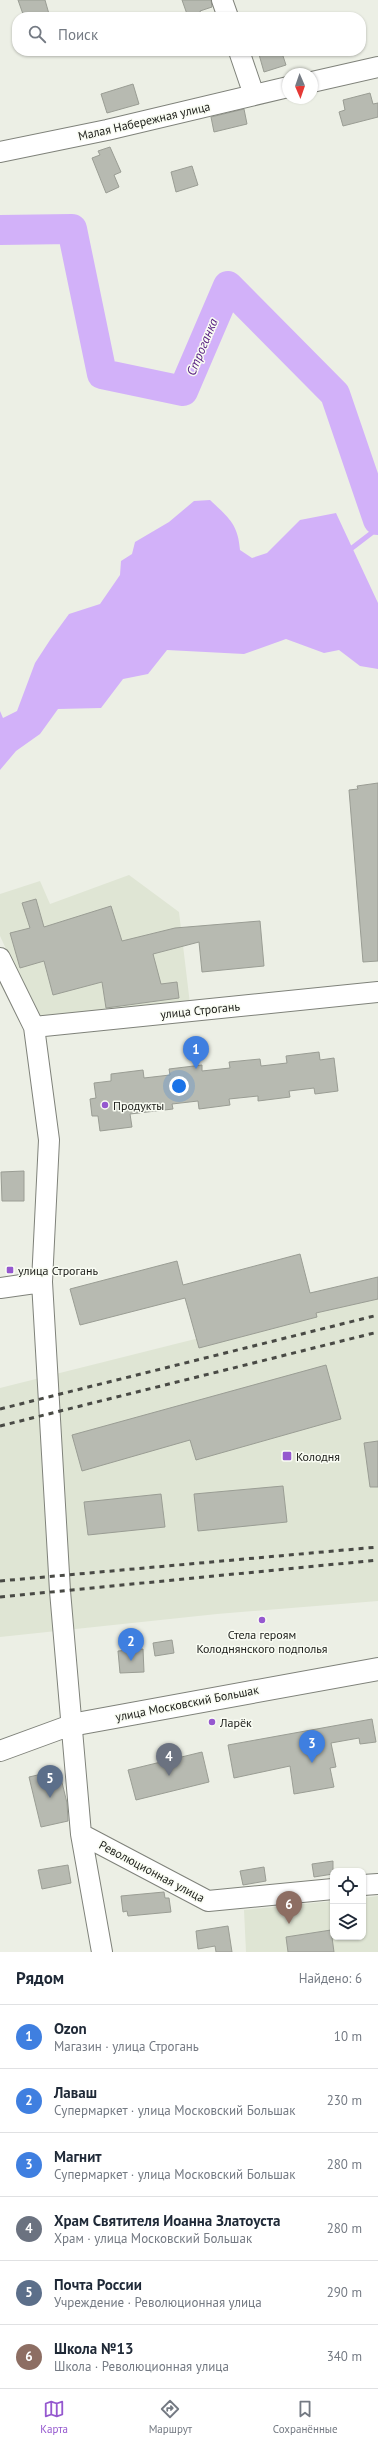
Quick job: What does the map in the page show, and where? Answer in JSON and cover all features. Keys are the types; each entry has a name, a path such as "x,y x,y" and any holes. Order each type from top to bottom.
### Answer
{"street":[{"path":"222,0 226,12"},
{"path":"241,56 254,95"},
{"path":"318,81 378,67"},
{"name":"Малая Набережная улица","path":"0,152 107,130 282,88"},
{"path":"0,958 34,1027 49,1140 42,1282 60,1591 71,1725 77,1766 81,1834 102,1952"},
{"name":"улица Строгань","path":"34,1027 378,992"},
{"path":"0,1288 42,1282"},
{"name":"улица Московский Большак","path":"0,1750 71,1725 378,1669"},
{"name":"Революционная улица","path":"81,1834 208,1901 330,1888"},
{"path":"366,1886 378,1884"}],"shaded area":[{"path":"210,500 227,517 235,528 240,550 252,558 267,553 300,520 336,513 378,603 378,669 360,666 339,650 324,653 286,639 244,654 167,650 148,674 123,679 101,708 58,709 40,734 16,751 0,770 0,711 3,718 17,711 35,663 69,614 100,604 120,575 121,561 132,554 135,542 169,522 194,501"},
{"path":"129,875 179,912 190,1004 39,1020 0,936 0,894 40,881 50,904"},
{"path":"378,1293 378,1601 217,1614 0,1637 0,1388"},
{"path":"378,1896 378,1952 246,1952 244,1910 330,1901 330,1940 366,1940 366,1898"}],"building":[{"path":"18,0 45,0 48,12 22,12"},
{"path":"182,0 211,0 212,7 200,12 186,12"},
{"path":"259,56 283,56 286,65 264,72"},
{"path":"133,84 139,104 107,113 101,94"},
{"path":"370,93 373,104 378,103 378,117 343,126 339,112 345,110 343,100"},
{"path":"244,109 247,124 214,132 211,117"},
{"path":"110,147 121,172 114,175 119,187 106,193 92,158 100,155 98,151"},
{"path":"192,166 198,185 176,192 171,172"},
{"path":"378,783 378,961 363,962 349,790 358,789 357,786"},
{"path":"36,899 44,927 111,906 122,941 175,928 260,921 264,966 202,972 199,942 153,954 161,984 177,982 179,998 106,1008 102,982 53,995 44,961 20,968 10,933 30,928 22,903"},
{"path":"319,1052 320,1060 334,1058 338,1091 315,1094 314,1088 289,1091 290,1097 258,1101 258,1096 229,1099 230,1105 199,1109 198,1101 172,1104 173,1109 130,1114 132,1127 100,1131 98,1116 92,1116 90,1099 96,1098 94,1083 111,1081 111,1074 143,1070 144,1078 170,1075 169,1069 202,1065 202,1071 230,1068 229,1062 260,1059 261,1066 287,1063 286,1056"},
{"path":"24,1171 24,1201 2,1201 1,1172"},
{"path":"300,1254 310,1293 378,1277 378,1299 316,1313 317,1317 199,1348 185,1298 80,1325 70,1289 177,1261 183,1285"},
{"path":"326,1365 341,1419 196,1460 190,1440 82,1471 72,1435"},
{"path":"378,1441 378,1487 370,1487 364,1443"},
{"path":"283,1486 287,1522 198,1531 194,1494"},
{"path":"161,1494 165,1527 88,1535 84,1502"},
{"path":"172,1640 174,1653 155,1656 153,1643"},
{"path":"143,1649 144,1672 120,1673 118,1651"},
{"path":"372,1719 376,1742 360,1744 359,1738 331,1743 336,1767 330,1768 334,1787 294,1794 290,1766 234,1778 228,1745"},
{"path":"202,1752 209,1782 136,1800 128,1770"},
{"path":"59,1770 67,1803 68,1821 41,1827 29,1777"},
{"path":"333,1861 333,1868 330,1868 330,1874 314,1877 312,1864"},
{"path":"68,1865 71,1883 42,1889 38,1870"},
{"path":"264,1867 266,1881 243,1885 240,1871"},
{"path":"164,1892 165,1898 169,1898 171,1912 128,1916 127,1911 123,1912 121,1896"},
{"path":"228,1926 232,1952 216,1952 215,1946 198,1949 196,1931"},
{"path":"330,1930 330,1940 332,1940 334,1952 288,1952 286,1937"}],"waterway":[{"name":"Строганка","path":"0,230 72,229 102,374 183,391 228,286 335,394 378,520"},
{"path":"352,548 378,528"}],"railway":[{"path":"0,1409 378,1315"},
{"path":"0,1426 378,1332"},
{"path":"0,1581 378,1547"},
{"path":"0,1597 378,1560"}],"place":[{"name":"Ozon","path":"196,1069"},
{"name":"Продукты","path":"105,1105"},
{"name":"улица Строгань","path":"10,1270"},
{"name":"Колодня","path":"287,1456"},
{"name":"Стела героям Колоднянского подполья","path":"262,1620"},
{"name":"Лаваш","path":"131,1661"},
{"name":"Ларёк","path":"212,1722"},
{"name":"Магнит","path":"312,1763"},
{"name":"Храм Святителя Иоанна Златоуста","path":"169,1776"},
{"name":"Почта России","path":"50,1798"},
{"name":"Школа №13","path":"289,1924"}]}
